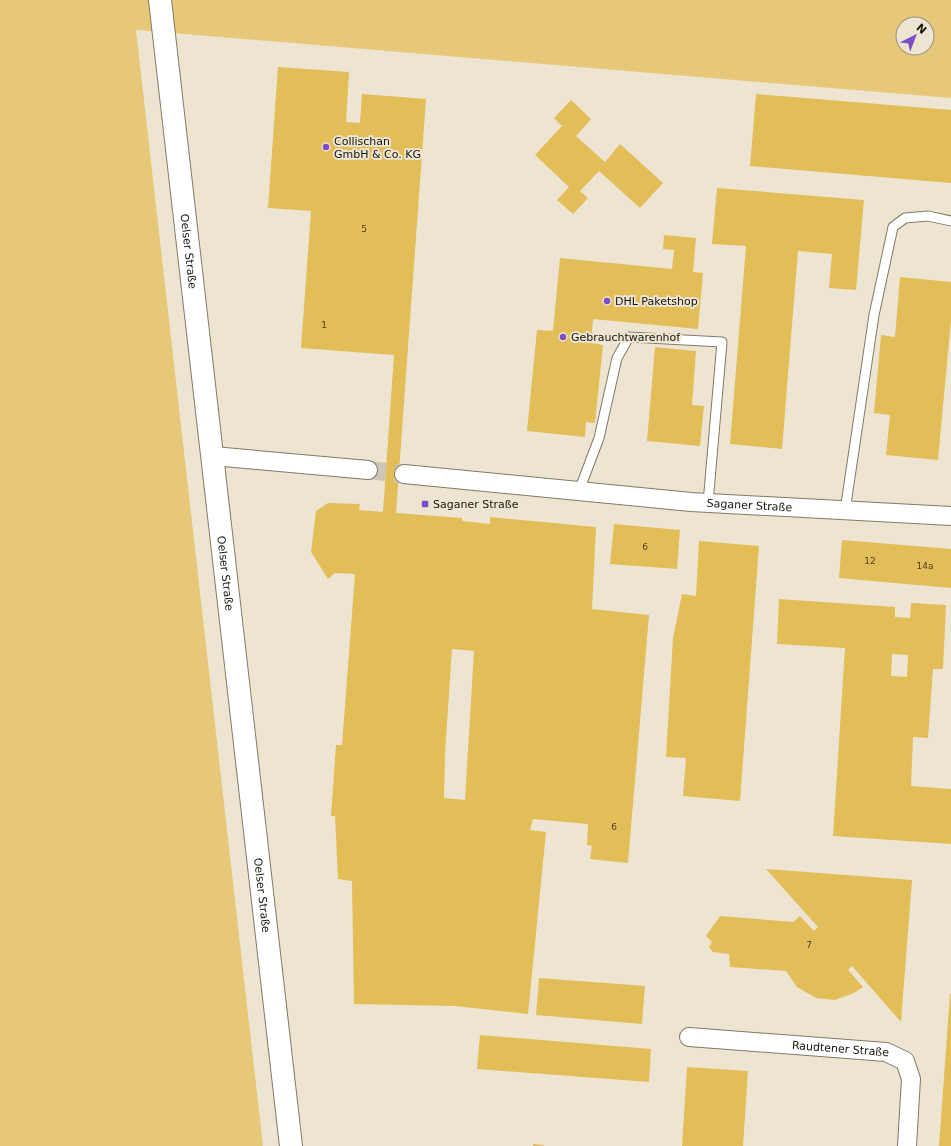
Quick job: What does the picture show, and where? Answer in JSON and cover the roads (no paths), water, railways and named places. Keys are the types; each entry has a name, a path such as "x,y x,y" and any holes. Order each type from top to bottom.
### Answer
{"main road":[{"name":"Oelser Straße","path":"160,0 291,1146"}],"street":[{"path":"213,456 368,470"},
{"name":"Saganer Straße","path":"404,474 708,503 951,516"},
{"name":"Raudtener Straße","path":"689,1037 886,1052 905,1061 911,1079 907,1146"}],"lane":[{"path":"845,511 874,315 893,227 905,218 928,216 951,221"},
{"path":"579,491 599,438 617,358 629,337 722,342 708,503"}],"tunnel":[{"path":"368,470 404,474"}],"place":[{"name":"Collischan GmbH & Co. KG","path":"326,147"},
{"name":"DHL Paketshop","path":"607,301"},
{"name":"Gebrauchtwarenhof","path":"563,337"},
{"name":"Saganer Straße","path":"425,504"}]}
